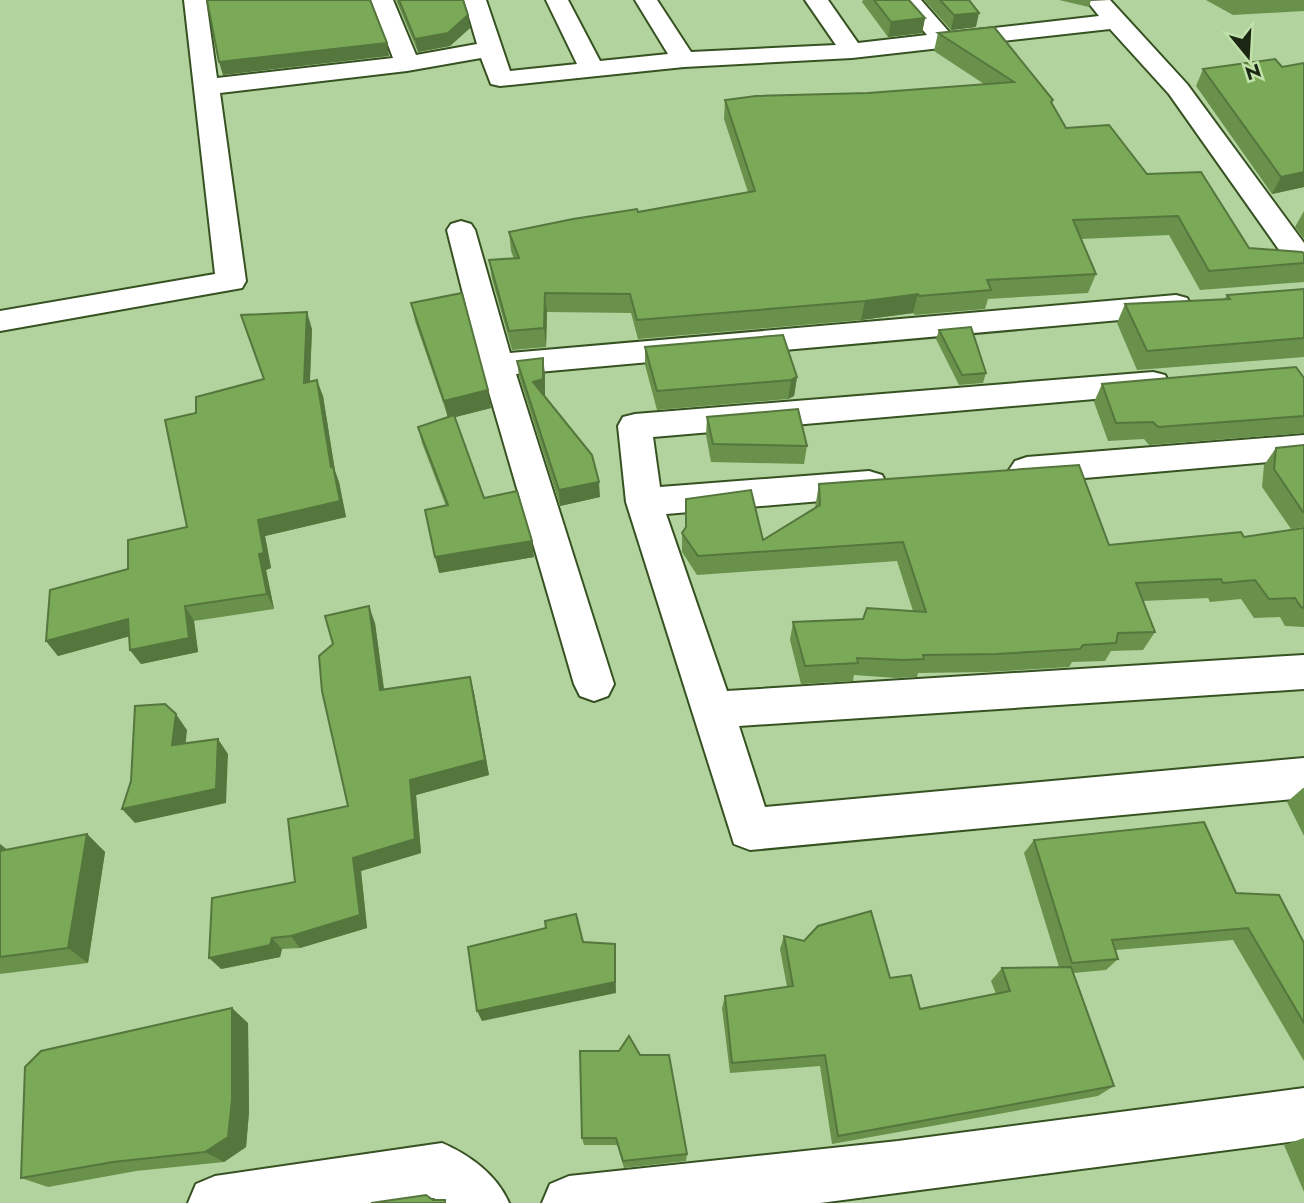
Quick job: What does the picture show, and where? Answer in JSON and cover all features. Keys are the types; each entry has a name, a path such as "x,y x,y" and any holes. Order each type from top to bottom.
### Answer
{"street":[{"path":"0,321 231,281 195,0"},
{"path":"382,0 407,64"},
{"path":"475,0 500,79 684,60 852,51 1117,21"},
{"path":"557,0 592,69"},
{"path":"646,0 684,60"},
{"path":"816,0 852,51"},
{"path":"909,0 944,40"},
{"path":"1097,0 1178,89 1304,264"},
{"path":"206,87 407,64 490,49"},
{"path":"1273,222 1304,220"},
{"path":"461,230 497,365 594,684"},
{"path":"497,365 1207,302"},
{"path":"1178,380 635,426 644,502 750,829 1304,778"},
{"path":"1002,472 1304,447"},
{"path":"644,502 905,480"},
{"path":"713,710 1304,672"},
{"path":"569,1203 898,1168 1304,1114"},
{"path":"215,1203 442,1170 482,1203"}],"building":[{"path":"207,0 370,0 387,43 219,62"},
{"path":"399,0 463,0 468,15 448,33 415,39"},
{"path":"874,0 909,0 925,18 891,22"},
{"path":"940,0 969,0 979,13 954,15"},
{"path":"994,27 1053,100 1051,102 1066,128 1109,125 1147,174 1201,172 1249,248 1302,252 1304,263 1209,271 1178,216 1073,220 1096,274 987,280 991,290 918,294 637,320 630,294 545,293 544,328 509,331 489,260 519,258 509,232 573,219 637,209 638,212 755,191 725,100 1014,82 938,33"},
{"path":"1275,59 1282,67 1304,63 1304,172 1281,177 1203,69"},
{"path":"1304,289 1304,338 1147,351 1125,304 1230,299 1227,295"},
{"path":"462,293 488,390 444,401 411,303"},
{"path":"307,312 304,383 317,380 331,467 333,466 340,501 258,520 264,553 259,554 267,594 185,606 189,638 130,650 128,619 46,641 50,590 128,569 128,540 187,527 165,420 196,413 196,397 264,379 241,315"},
{"path":"971,327 986,373 962,375 939,330"},
{"path":"783,335 797,377 791,380 657,391 645,347"},
{"path":"543,358 543,379 533,382 592,455 599,482 559,490 517,361"},
{"path":"1296,367 1304,378 1304,416 1158,427 1153,422 1116,423 1102,384"},
{"path":"798,409 807,446 713,444 707,417"},
{"path":"454,415 484,498 517,491 532,541 435,557 425,510 448,505 418,427"},
{"path":"1304,445 1303,512 1274,469 1276,448"},
{"path":"1079,465 1109,545 1241,532 1244,537 1304,528 1304,608 1295,598 1269,599 1255,580 1223,583 1221,579 1136,583 1155,632 1118,633 1116,643 1083,645 1080,649 923,655 924,659 857,658 858,663 805,666 793,622 863,619 867,608 926,612 903,542 698,556 682,533 686,527 686,499 751,490 763,540 820,505 819,484"},
{"path":"369,606 380,690 470,677 485,760 410,780 415,839 353,858 360,915 291,936 272,938 270,945 209,958 212,898 295,882 288,819 348,806 322,691 319,656 333,644 325,616"},
{"path":"165,704 176,714 172,745 218,739 216,789 122,809 131,781 135,706"},
{"path":"1204,822 1236,893 1279,895 1304,943 1304,1023 1248,928 1112,940 1118,959 1072,963 1034,840"},
{"path":"87,834 68,948 0,957 0,851"},
{"path":"871,911 890,978 911,975 920,1009 1010,991 1002,968 1071,967 1114,1086 838,1136 825,1055 732,1063 725,996 793,986 784,936 804,941 818,926"},
{"path":"576,914 583,942 615,944 615,982 477,1011 468,947 546,928 545,921"},
{"path":"232,1008 232,1100 228,1137 205,1152 113,1162 21,1178 25,1067 41,1051"},
{"path":"629,1036 640,1055 669,1055 687,1154 623,1161 616,1138 582,1138 580,1051 619,1051"},
{"path":"426,1195 433,1200 445,1200 445,1203 371,1203"}]}
